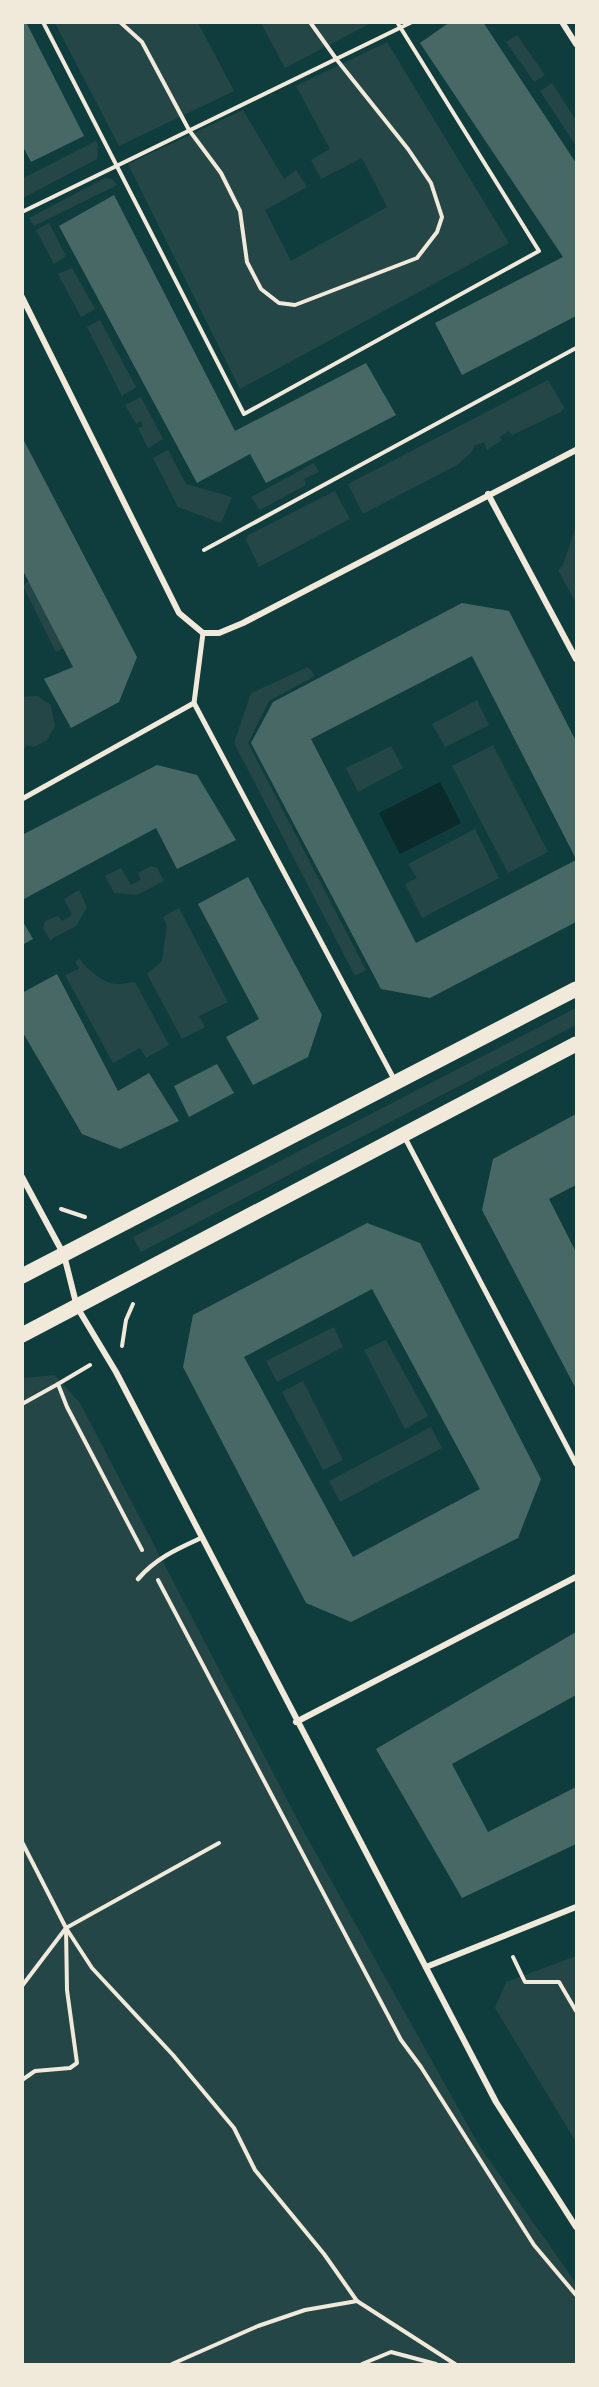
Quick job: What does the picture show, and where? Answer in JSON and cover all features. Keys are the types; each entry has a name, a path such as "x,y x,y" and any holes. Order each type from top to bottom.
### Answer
{"main road":[{"path":"22,1276 576,989"},
{"path":"22,1335 576,1044"}],"street":[{"path":"562,22 576,44"},
{"path":"22,297 179,613 203,633 219,633 243,623 576,450"},
{"path":"488,494 576,659"},
{"path":"203,633 194,703 396,1082"},
{"path":"22,799 194,703"},
{"path":"403,1134 576,1464"},
{"path":"22,1177 64,1255 78,1307 116,1372 495,2102 576,2227"},
{"path":"296,1722 576,1577"},
{"path":"426,1967 576,1906"}],"lane":[{"path":"138,1579 150,1565 201,1538"}],"path":[{"path":"43,22 244,414 539,251 397,22"},
{"path":"120,22 142,42 189,130 221,173 240,211 247,262 261,289 279,303 295,304 417,258 437,232 442,217 437,195 408,148 337,60 310,22"},
{"path":"22,212 412,22"},
{"path":"204,550 576,348"},
{"path":"55,1204 71,1215 91,1217"},
{"path":"122,1347 126,1320 137,1300"},
{"path":"22,1404 82,1370"},
{"path":"58,1384 67,1407 401,2040 421,2067 534,2245 576,2295"},
{"path":"22,1842 66,1928 92,1968 173,2055 234,2128 255,2170 324,2254 357,2301 455,2364"},
{"path":"22,1986 66,1928 219,1843"},
{"path":"22,2080 35,2071 70,2068 77,2063 75,2030 67,1990 66,1928"},
{"path":"513,1957 525,1982 559,1982 576,2011"},
{"path":"172,2364 258,2326 305,2310 357,2301"},
{"path":"362,2364 391,2352 436,2364"}],"shaded area":[{"path":"373,22 285,68 261,23"},
{"path":"55,23 198,23 234,91 119,146"},
{"path":"517,35 545,75 534,82 506,42"},
{"path":"387,42 509,243 240,389 128,164 243,110 284,179 296,170 307,187 265,210 291,261 387,207 362,158 321,179 311,160 330,149 296,86"},
{"path":"552,83 576,120 576,146 540,91"},
{"path":"96,141 97,159 23,198 23,178"},
{"path":"105,178 112,179 117,185 34,226 29,218"},
{"path":"49,223 66,256 54,264 36,230"},
{"path":"72,268 95,309 81,317 58,274"},
{"path":"100,320 136,387 122,396 87,327"},
{"path":"548,380 564,407 561,412 512,435 509,431 500,437 502,440 487,450 484,442 474,446 472,452 457,465 363,514 348,484"},
{"path":"141,397 163,439 148,448 138,428 143,426 141,421 136,424 125,405"},
{"path":"168,450 186,484 232,497 221,523 178,507 153,458"},
{"path":"314,463 319,472 304,479 306,485 260,510 251,497"},
{"path":"335,491 350,519 259,567 246,540 248,535"},
{"path":"576,526 576,603 558,570 563,565"},
{"path":"29,581 63,648 56,652 23,586"},
{"path":"308,667 315,676 269,701 248,743 366,970 355,976 234,743 251,693"},
{"path":"37,696 51,705 55,726 47,740 34,747 27,745 23,750 23,697"},
{"path":"477,700 489,725 445,747 432,724"},
{"path":"493,745 548,852 508,873 452,766"},
{"path":"391,746 403,768 358,792 346,768"},
{"path":"440,782 461,823 400,854 379,813"},
{"path":"475,829 499,878 422,918 405,884 417,878 408,864"},
{"path":"151,866 157,868 164,881 137,895 114,893 105,876 121,868 131,885 141,880 138,873"},
{"path":"79,890 87,907 76,926 50,940 43,928 45,921 58,916 62,921 72,915 64,899"},
{"path":"179,908 228,1002 199,1016 205,1027 182,1039 147,974 162,961 167,926 163,917"},
{"path":"80,959 87,968 108,982 120,984 135,982 169,1045 146,1058 140,1048 113,1063 65,975 79,969 75,961"},
{"path":"576,1008 576,1025 141,1252 133,1237"},
{"path":"334,1327 343,1347 277,1382 266,1361"},
{"path":"386,1340 428,1416 405,1429 364,1350"},
{"path":"55,1375 80,1403 304,1832 480,2147 576,2283 576,2364 23,2364 22,1378"},
{"path":"303,1381 343,1460 323,1470 282,1392"},
{"path":"431,1427 442,1448 340,1502 329,1481"},
{"path":"576,1956 576,2142 495,2008 506,1982"}],"building":[{"path":"22,22 26,22 84,136 31,162 22,145"},
{"path":"450,22 483,22 576,163 576,316 462,375 435,323 563,257 420,43"},
{"path":"114,195 235,431 366,363 396,415 266,483 250,454 197,483 59,226"},
{"path":"22,437 137,657 119,702 71,728 44,679 73,667 22,569"},
{"path":"462,603 509,611 576,741 576,859 472,656 311,739 416,943 576,860 576,922 430,998 381,989 251,743 273,702"},
{"path":"157,765 197,775 236,840 177,869 156,828 22,900 22,835"},
{"path":"248,877 322,1015 308,1057 253,1085 226,1037 259,1019 198,904"},
{"path":"22,920 33,939 22,945"},
{"path":"57,974 118,1091 149,1073 179,1121 120,1149 82,1134 22,1031 22,993"},
{"path":"217,1064 234,1093 189,1117 174,1086"},
{"path":"576,1114 576,1185 549,1199 576,1252 576,1389 482,1210 493,1159"},
{"path":"367,1223 420,1243 541,1479 518,1538 351,1622 306,1603 183,1367 193,1315","holes":["372,1289 480,1489 353,1557 244,1357"]},
{"path":"576,1632 576,1695 452,1764 488,1832 576,1787 576,1844 462,1898 376,1749"}]}
